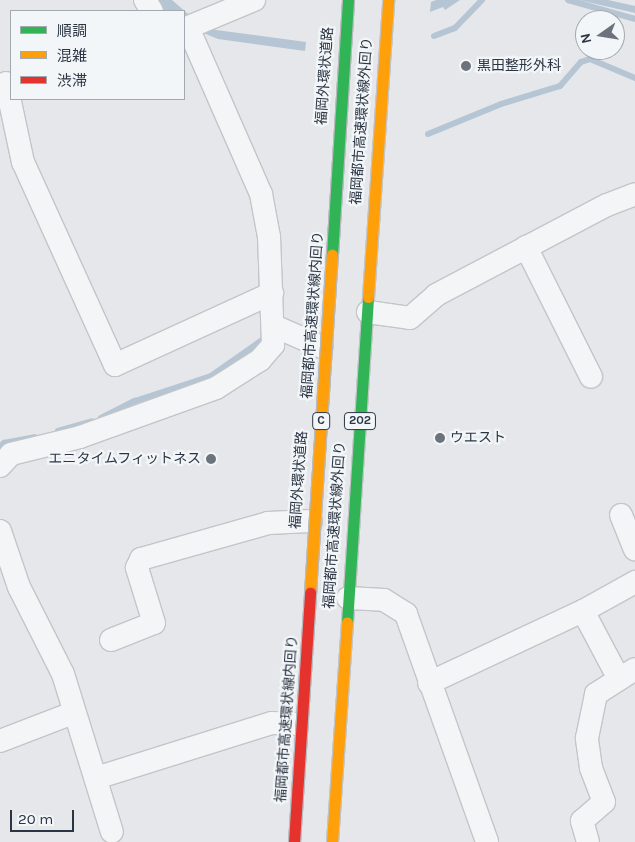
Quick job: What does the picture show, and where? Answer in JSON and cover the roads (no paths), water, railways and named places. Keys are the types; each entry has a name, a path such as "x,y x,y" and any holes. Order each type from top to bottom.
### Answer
{"highway":[{"name":"福岡外環状道路","path":"288,842 347,0"},
{"name":"福岡都市高速環状線内回り","path":"294,842 347,0"},
{"name":"福岡都市高速環状線外回り","path":"331,842 385,0"},
{"name":"202","path":"331,842 388,0"}],"street":[{"path":"0,466 11,454 80,437 216,388 260,360 273,345 274,326 269,237 261,194 186,29 254,0"},
{"path":"6,83 23,162 115,365 272,293"},
{"path":"368,312 410,318 436,295 526,247 635,194"},
{"path":"526,247 591,377"},
{"path":"274,326 322,346"},
{"path":"620,515 635,549"},
{"path":"111,640 154,623 137,568 142,559 268,523 311,521"},
{"path":"0,531 20,587 63,674 112,832"},
{"path":"429,682 583,611 635,582"},
{"path":"348,598 384,600 406,614 487,842"},
{"path":"583,611 627,674 596,694 587,738 591,768 604,802 582,821 588,842"},
{"path":"0,741 74,713"},
{"path":"96,778 272,723 297,724"}],"water":[{"path":"157,0 172,0 184,10 164,10"},
{"path":"436,0 460,0 445,10 443,7 430,12 431,2"},
{"path":"579,0 608,0 635,6 635,13"},
{"path":"185,11 216,30 306,42 305,51 218,39 185,25"}],"waterway":[{"path":"434,36 455,28 482,0"},
{"path":"568,0 635,19"},
{"path":"428,134 501,104 560,86 581,62 590,59 635,78"},
{"path":"101,418 135,401 211,376 265,338"},
{"path":"58,431 92,421"},
{"path":"0,447 4,443 34,437"}],"place":[{"name":"黒田整形外科","path":"466,66"},
{"name":"ウエスト","path":"440,438"},
{"name":"エニタイムフィットネス","path":"211,459"}]}
